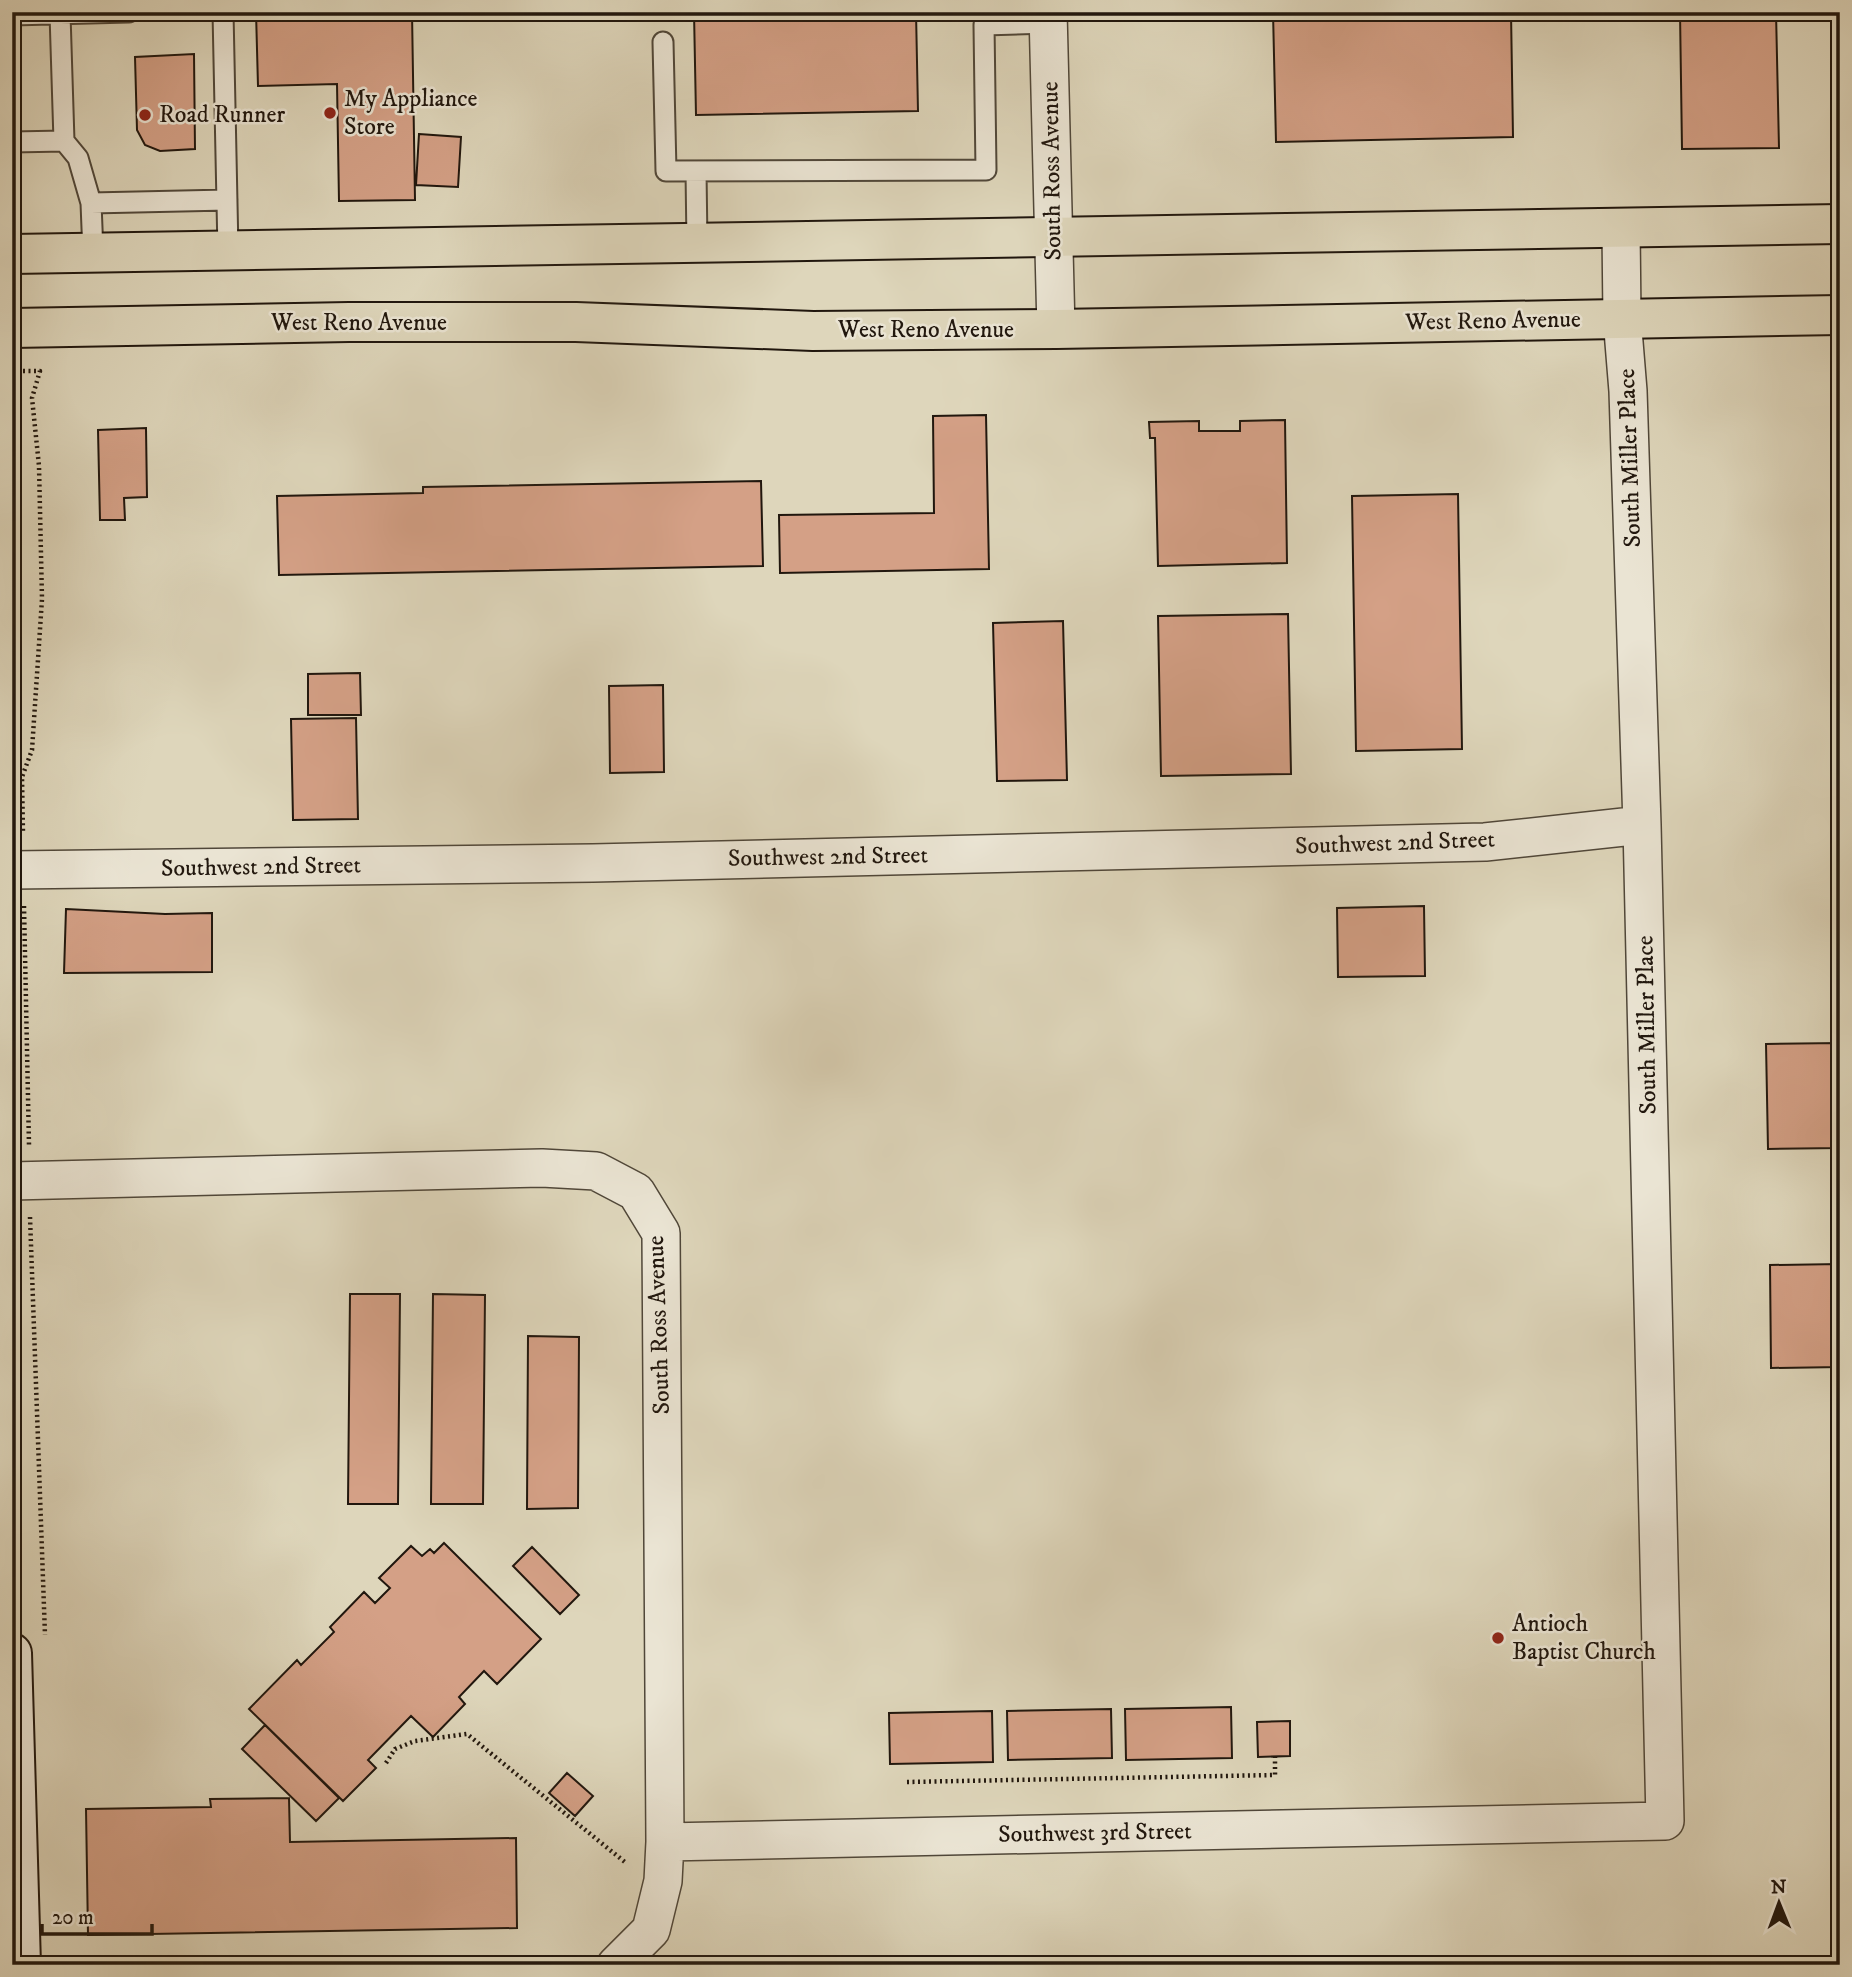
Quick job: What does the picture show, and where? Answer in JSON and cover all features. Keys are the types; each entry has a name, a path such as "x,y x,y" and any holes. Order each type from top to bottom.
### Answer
{"main road":[{"path":"12,254 1840,225"},
{"name":"West Reno Avenue","path":"12,328 349,321 576,322 813,331 1056,330 1840,315"},
{"path":"20,1965 29,1647"}],"street":[{"name":"South Ross Avenue","path":"1049,18 1056,330"},
{"name":"South Miller Place","path":"1621,229 1622,318 1628,391 1642,825 1665,1821"},
{"name":"Southwest 2nd Street","path":"12,870 593,863 1485,842 1642,825"},
{"name":"South Ross Avenue","path":"12,1181 542,1168 596,1171 636,1192 661,1233 665,1842"},
{"name":"Southwest 3rd Street","path":"665,1842 1665,1821"},
{"path":"616,1965 651,1930 663,1881 665,1842"}],"lane":[{"path":"14,14 129,12"},
{"path":"223,12 228,251"},
{"path":"60,14 64,141 78,158 91,203 93,253"},
{"path":"663,42 666,171 986,170 984,25 1049,18"},
{"path":"12,142 64,141"},
{"path":"696,171 697,244"},
{"path":"91,203 227,200"}],"path":[{"path":"12,371 40,371 32,398 39,466 42,599 32,750 22,777 22,787"},
{"path":"24,933 27,1102"},
{"path":"29,1230 29,1647"},
{"path":"386,1763 395,1749 415,1741 467,1734 609,1848 640,1877 663,1881"},
{"path":"907,1782 1276,1775 1275,1756"}],"building":[{"path":"256,12 412,12 415,200 339,201 337,84 258,86"},
{"path":"694,12 916,12 918,111 696,115"},
{"path":"1273,12 1511,12 1513,137 1276,142"},
{"path":"1680,12 1776,12 1779,148 1682,149"},
{"name":"Road Runner","path":"194,54 195,149 160,151 145,145 137,130 135,57"},
{"path":"419,134 461,137 458,187 416,185"},
{"path":"986,415 989,569 780,573 779,515 934,513 933,416"},
{"path":"1285,420 1287,563 1158,566 1155,438 1150,438 1149,422 1199,421 1199,431 1240,431 1240,421"},
{"path":"146,428 147,497 124,498 125,520 100,520 98,430"},
{"path":"761,481 763,566 279,575 277,496 423,493 423,487"},
{"path":"1458,494 1462,749 1356,751 1352,496"},
{"path":"1288,614 1291,774 1161,776 1158,616"},
{"path":"1063,621 1067,780 997,781 993,623"},
{"path":"360,673 361,715 308,715 308,674"},
{"path":"663,685 664,772 610,773 609,686"},
{"path":"356,718 358,819 293,820 291,719"},
{"path":"1424,906 1425,976 1338,977 1337,908"},
{"path":"66,909 165,914 212,913 212,972 64,973"},
{"path":"1840,1043 1840,1148 1768,1149 1766,1044"},
{"path":"1840,1264 1840,1367 1771,1368 1770,1265"},
{"path":"350,1294 400,1294 398,1504 348,1504"},
{"path":"433,1294 485,1295 483,1504 431,1504"},
{"path":"528,1336 579,1337 578,1508 527,1509"},
{"path":"444,1543 541,1639 497,1684 484,1671 459,1697 465,1704 433,1737 411,1716 368,1760 376,1768 343,1801 249,1709 297,1660 301,1665 334,1632 330,1627 364,1592 375,1603 390,1588 379,1578 411,1546 422,1556 430,1549 434,1553"},
{"path":"532,1547 579,1595 560,1614 513,1566"},
{"path":"1231,1707 1232,1758 1126,1760 1125,1709"},
{"path":"1111,1709 1112,1758 1008,1760 1007,1711"},
{"path":"992,1711 993,1762 890,1764 889,1713"},
{"path":"1290,1721 1290,1756 1258,1757 1257,1722"},
{"path":"265,1725 339,1798 316,1821 242,1749"},
{"path":"567,1773 593,1796 575,1816 549,1793"},
{"path":"289,1798 290,1842 516,1838 517,1928 88,1935 86,1809 211,1807 210,1799"}],"place":[{"name":"My Appliance Store","path":"330,113"},
{"name":"Road Runner","path":"145,115"},
{"name":"Antioch Baptist Church","path":"1498,1638"}]}
